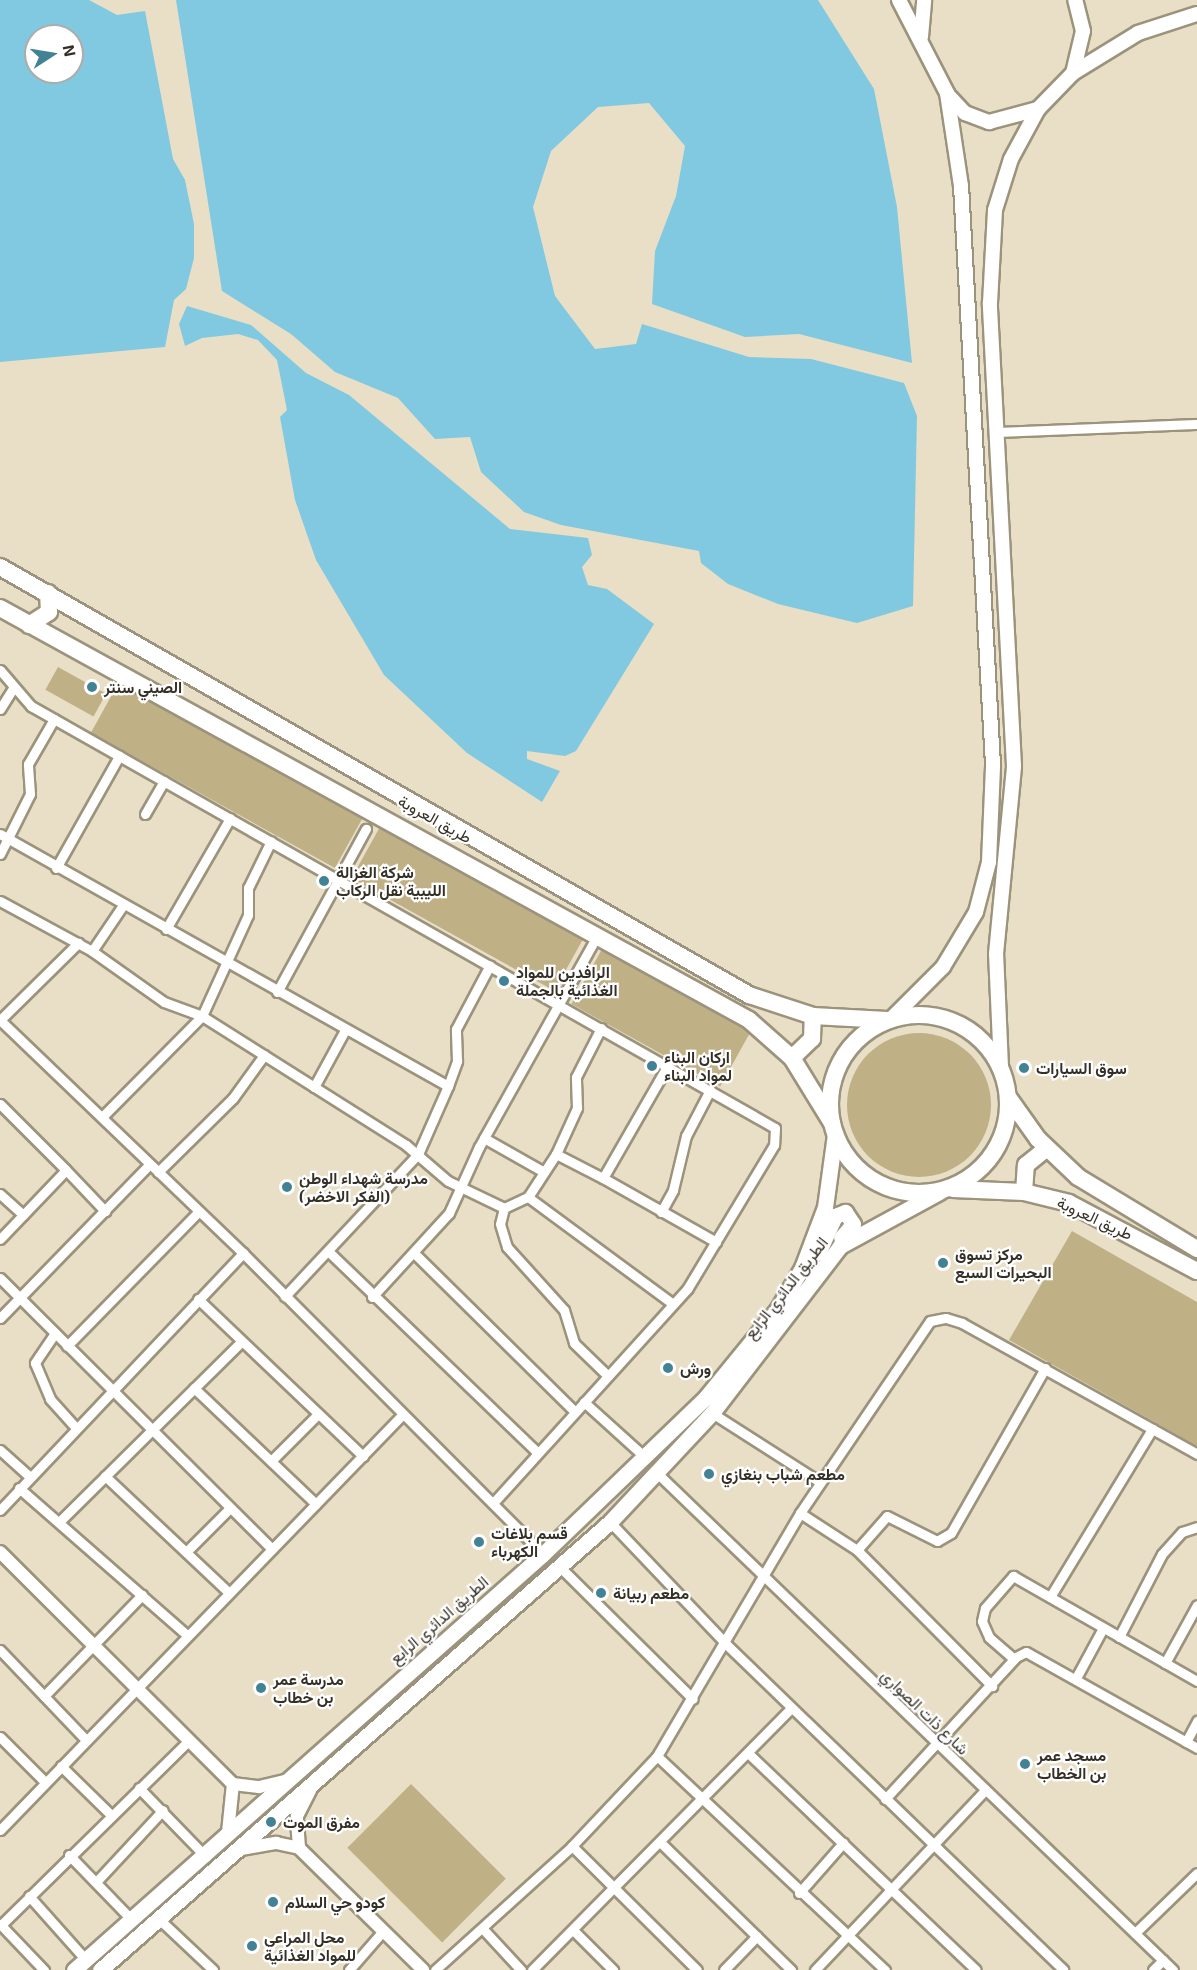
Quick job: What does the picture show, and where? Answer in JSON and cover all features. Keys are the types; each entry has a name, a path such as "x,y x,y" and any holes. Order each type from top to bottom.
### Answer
{"highway":[{"name":"طريق العروبة","path":"0,567 744,992 813,1016 890,1019"},
{"path":"29,626 49,612 48,593"},
{"name":"طريق العروبة","path":"0,608 749,1020 792,1058 834,1128"},
{"path":"922,1014 951,1020 977,1035 1001,1067 1008,1097 1005,1129 992,1157 944,1190 907,1193 876,1182 851,1162 834,1128 831,1092 841,1062 860,1037 890,1019 922,1014"},
{"path":"792,1058 812,1039 813,1016"},
{"name":"طريق العروبة","path":"1008,1097 1046,1149 1101,1194 1197,1249"},
{"path":"1024,1191 1026,1165 1046,1149"},
{"name":"طريق العروبة","path":"944,1190 1024,1191 1084,1209 1197,1271"}],"main road":[{"path":"899,0 947,93 965,113 989,122 1038,109"},
{"path":"921,40 924,0"},
{"path":"1073,72 1083,31 1075,0"},
{"path":"1001,1067 996,954 1014,766 996,432 992,231 1011,159 1038,109 1073,72 1138,33 1197,14"},
{"path":"890,1019 943,967 964,935 984,887 991,835 992,740 970,296 947,93"},
{"name":"الطريق الدائري الرابع","path":"74,1970 222,1843 543,1554 645,1458 726,1375 795,1282 825,1207 834,1128"},
{"name":"الطريق الدائري الرابع","path":"100,1970 241,1849 610,1522 658,1474 712,1413 828,1258 853,1236 944,1190"},
{"path":"795,1282 818,1253 835,1216 848,1213 853,1224 828,1258"}],"street":[{"path":"996,432 1197,424"},
{"path":"0,670 13,688 54,719 768,1122 777,1137 716,1242 673,1304 493,1503"},
{"path":"0,709 13,688"},
{"path":"0,854 3,836 30,794 28,764 54,719"},
{"path":"56,868 119,756"},
{"path":"145,814 164,781"},
{"path":"166,929 230,818"},
{"path":"277,992 366,829"},
{"path":"3,836 56,868 228,963 344,1032 448,1086"},
{"path":"102,1116 202,1016 248,915 248,888 271,841"},
{"path":"0,901 92,951 164,1002 202,1016 418,1154 462,1188 504,1208"},
{"path":"92,951 123,905"},
{"path":"372,1297 414,1253 462,1188 484,1138 597,936"},
{"path":"78,943 0,1020 243,1253 543,1554"},
{"path":"285,1296 329,1252 418,1154 458,1061 456,1029 490,965"},
{"path":"504,1208 528,1197 556,1154 575,1114 576,1077 601,1028"},
{"path":"314,1087 344,1032"},
{"path":"158,1172 233,1098 264,1055"},
{"path":"603,1178 668,1065"},
{"path":"661,1212 673,1190 686,1136 710,1089"},
{"path":"0,1104 105,1211"},
{"path":"484,1138 544,1172"},
{"path":"556,1154 716,1242"},
{"path":"0,1318 150,1164"},
{"path":"0,1239 66,1170"},
{"path":"0,1194 23,1215"},
{"path":"528,1197 673,1304"},
{"path":"504,1208 500,1224 507,1247 564,1310 574,1343 608,1376"},
{"path":"68,1346 198,1212"},
{"path":"329,1252 372,1297 538,1453"},
{"path":"0,1510 28,1475 243,1253"},
{"path":"414,1253 575,1412"},
{"path":"0,1278 272,1549"},
{"path":"198,1299 363,1456"},
{"path":"435,1970 483,1929 572,1846 657,1756 726,1644 800,1513 930,1321 954,1319 1197,1454"},
{"path":"55,1333 35,1363 50,1399 75,1427"},
{"path":"59,1522 242,1341"},
{"path":"857,1550 883,1517 937,1541 951,1533 1045,1368"},
{"path":"194,1388 316,1504"},
{"path":"584,1402 645,1458"},
{"path":"712,1413 820,1482"},
{"path":"271,1461 318,1414"},
{"path":"0,1830 136,1687 404,1414"},
{"path":"1050,1597 1152,1429"},
{"path":"0,1450 28,1475"},
{"name":"شارع ذات الصواري","path":"658,1474 984,1791 1173,1970"},
{"path":"105,1476 229,1593"},
{"path":"18,1488 187,1635"},
{"path":"186,1552 230,1508"},
{"path":"800,1513 857,1550 992,1686"},
{"path":"610,1522 726,1644 1056,1968"},
{"path":"1119,1637 1162,1554 1187,1528 1197,1527"},
{"path":"0,1552 234,1784 267,1786 298,1774"},
{"path":"560,1568 693,1699"},
{"path":"1014,1659 986,1633 984,1608 1010,1576 1197,1681"},
{"path":"44,1696 142,1595"},
{"path":"1165,1663 1197,1605"},
{"path":"1076,1678 1103,1628"},
{"path":"0,1650 86,1740"},
{"path":"885,1799 992,1686 1014,1659 1031,1653 1197,1748"},
{"path":"532,1970 703,1802 791,1708"},
{"path":"1186,1742 1197,1721"},
{"path":"0,1737 45,1782"},
{"path":"44,1970 1,1924 189,1740"},
{"path":"749,1754 976,1970"},
{"path":"657,1756 799,1893 885,1970"},
{"path":"61,1766 111,1815"},
{"path":"222,1843 235,1812 234,1784"},
{"path":"299,1848 297,1816 312,1786"},
{"path":"140,1788 206,1857"},
{"path":"815,1970 984,1791"},
{"path":"96,1882 163,1810"},
{"path":"241,1849 276,1843 299,1848 423,1970"},
{"path":"661,1843 791,1970"},
{"path":"799,1893 843,1843"},
{"path":"572,1846 697,1970"},
{"path":"69,1856 132,1920"},
{"path":"1135,1933 1197,1873"},
{"path":"30,1896 86,1960"},
{"path":"160,1920 213,1970"},
{"path":"483,1929 521,1970"},
{"path":"573,1930 613,1970"},
{"path":"349,1970 383,1931"},
{"path":"724,1970 757,1936"},
{"path":"1153,1970 1163,1960"}],"shaded area":[{"path":"58,667 106,694 93,716 45,690"},
{"path":"119,682 363,817 335,868 91,733"},
{"path":"381,825 584,937 554,991 351,878"},
{"path":"602,949 751,1031 720,1087 571,1004"},
{"path":"919,1033 947,1038 970,1054 986,1077 991,1105 986,1133 970,1156 947,1172 919,1177 891,1172 868,1156 852,1133 847,1105 852,1077 868,1054 891,1038"},
{"path":"1072,1231 1197,1302 1197,1446 1009,1340"},
{"path":"411,1784 506,1879 442,1942 347,1848"}],"water":[{"path":"0,0 89,0 117,15 145,11 173,159 185,180 194,224 194,258 186,289 174,300 165,347 0,362"},
{"path":"176,0 818,0 874,89 897,207 912,363 799,334 745,337 652,304 655,251 676,196 685,146 649,103 598,107 551,151 533,207 555,296 595,349 636,344 642,324 749,357 811,359 904,383 917,416 913,606 857,623 778,604 728,584 701,563 699,551 561,525 524,512 481,472 470,437 435,439 398,398 335,372 291,334 222,291"},
{"path":"187,306 251,325 306,373 349,395 510,529 588,538 592,555 582,567 588,585 607,589 654,624 576,751 565,756 527,751 527,759 560,771 542,802 467,753 384,675 316,560 295,500 280,417 287,410 277,360 258,340 238,334 202,338 185,346 179,324"}],"place":[{"name":"الصيني سنتر","path":"92,687"},
{"name":"شركة الغزالة الليبية نقل الركاب","path":"324,881"},
{"name":"الرافدين للمواد الغذائية بالجملة","path":"504,981"},
{"name":"اركان البناء لمواد البناء","path":"652,1066"},
{"name":"سوق السيارات","path":"1024,1068"},
{"name":"مدرسة شهداء الوطن (الفكر الاخضر)","path":"287,1187"},
{"name":"مركز تسوق البحيرات السبع","path":"943,1263"},
{"name":"ورش","path":"668,1368"},
{"name":"مطعم شباب بنغازي","path":"709,1474"},
{"name":"قسم بلاغات الكهرباء","path":"479,1542"},
{"name":"مطعم ربيانة","path":"601,1593"},
{"name":"مدرسة عمر بن خطاب","path":"261,1688"},
{"name":"مسجد عمر بن الخطاب","path":"1025,1764"},
{"name":"مفرق الموت","path":"271,1822"},
{"name":"كودو حي السلام","path":"273,1902"},
{"name":"محل المراعي للمواد الغذائية","path":"252,1946"}]}
